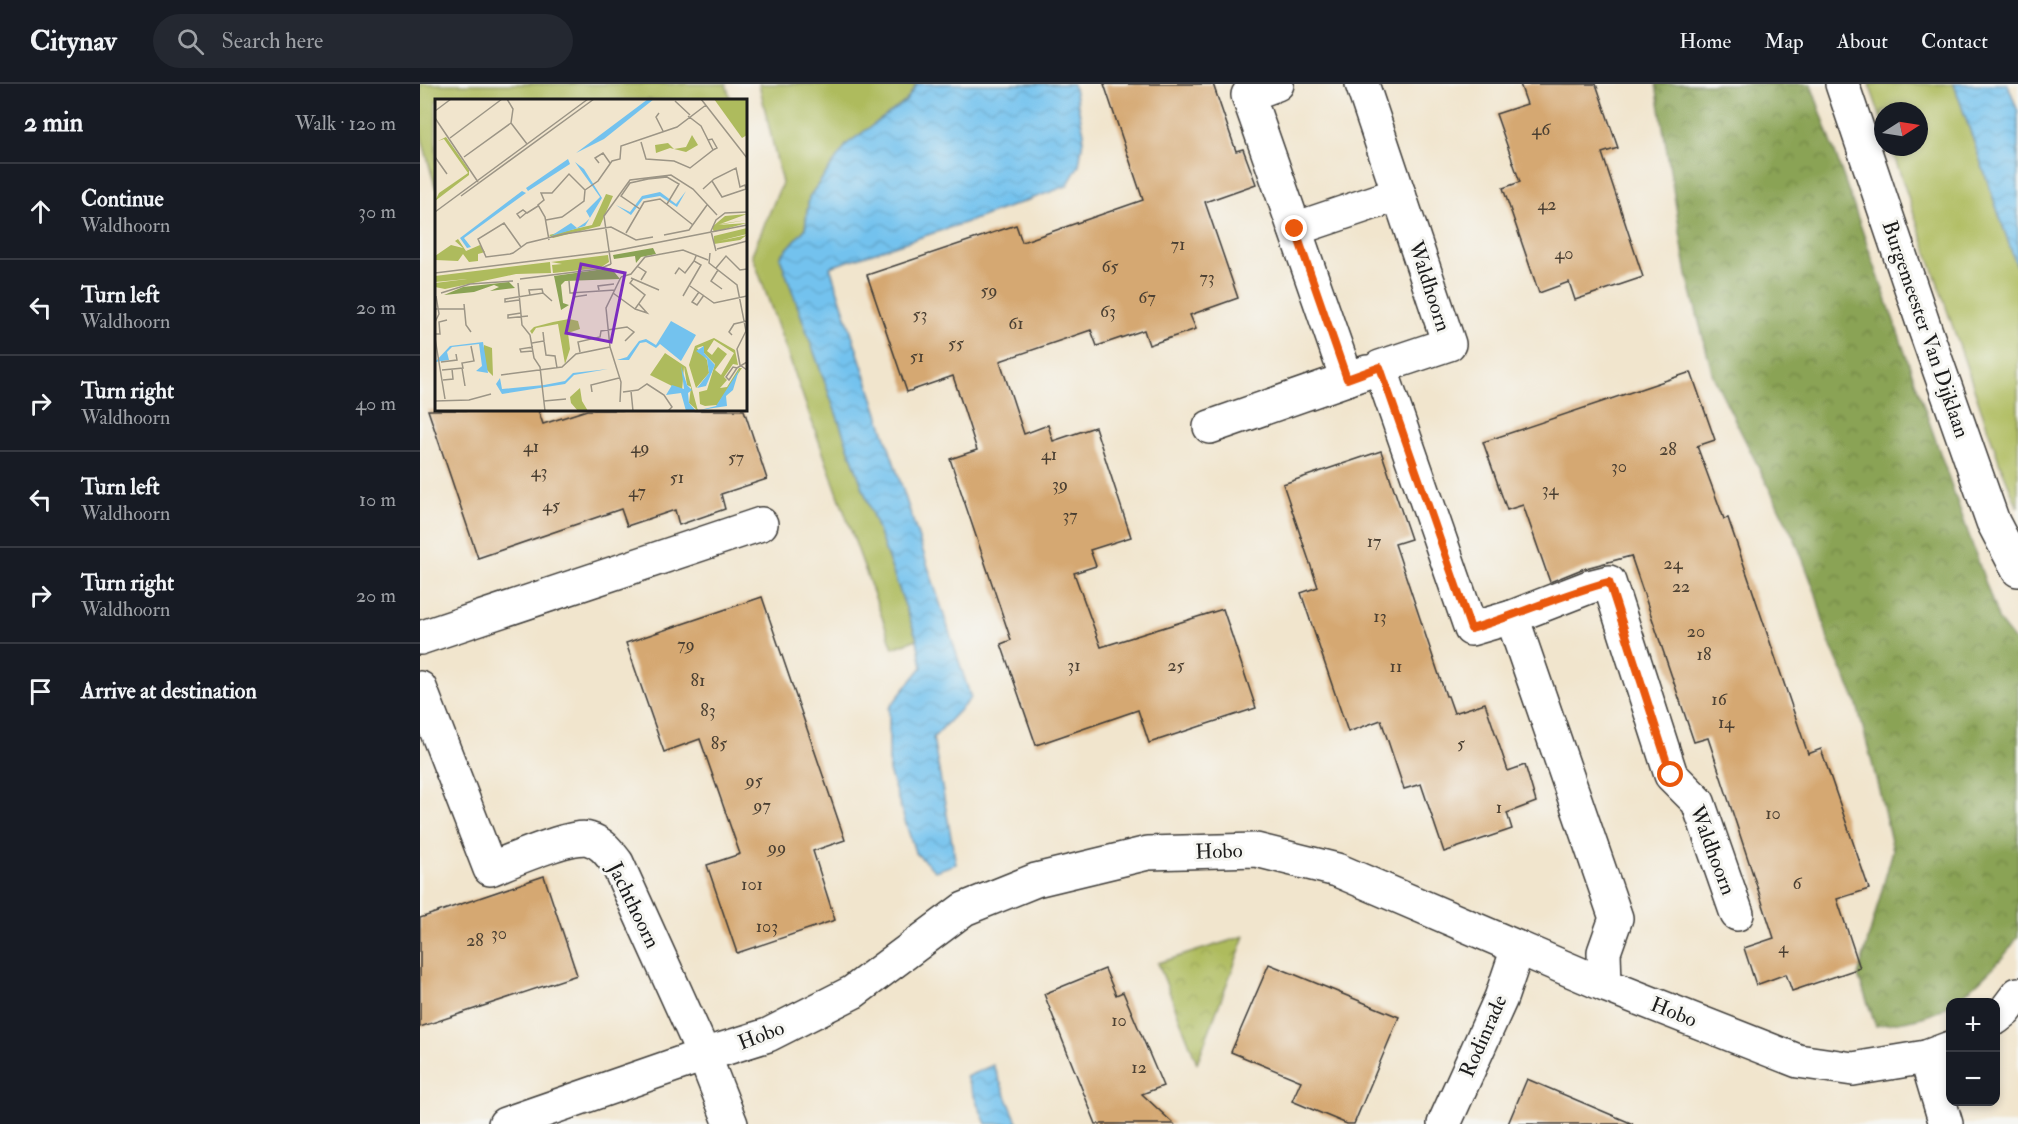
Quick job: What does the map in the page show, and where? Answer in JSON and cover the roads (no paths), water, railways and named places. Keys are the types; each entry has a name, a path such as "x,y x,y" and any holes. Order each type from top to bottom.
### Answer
{"street":[{"path":"1277,84 1248,94 1347,379"},
{"name":"Waldhoorn","path":"1210,427 1449,344 1362,84"},
{"name":"Burgemeester Van Dijklaan","path":"1842,84 1989,511 2018,570"},
{"path":"1295,229 1399,194"},
{"name":"Waldhoorn","path":"1380,367 1471,629 1609,582 1671,775 1698,802 1737,914"},
{"path":"420,638 761,524"},
{"path":"1512,616 1616,918 1604,952 1605,985"},
{"name":"Jachthoorn","path":"420,688 490,869 570,840 586,837 603,845 617,863 704,1055"},
{"name":"Hobo","path":"505,1124 768,1035 853,992 964,909 1036,880 1148,853 1256,850 1337,870 1605,985 1798,1061 1853,1069 1938,1052"},
{"name":"Rodinrade","path":"1444,1124 1501,998 1518,948"},
{"path":"2000,1014 2018,994"},
{"path":"1938,1052 1946,1124"},
{"path":"704,1055 731,1124"}],"water":[{"path":"917,84 1073,84 1084,133 1079,165 1067,186 830,267 971,698 933,738 956,864 935,871 915,852 889,771 889,708 922,667 917,639 780,257 805,229 809,197 847,144 906,101"},
{"path":"1954,84 2008,84 2018,112 2018,270"},
{"path":"993,1065 1018,1124 986,1124 966,1077"}]}
